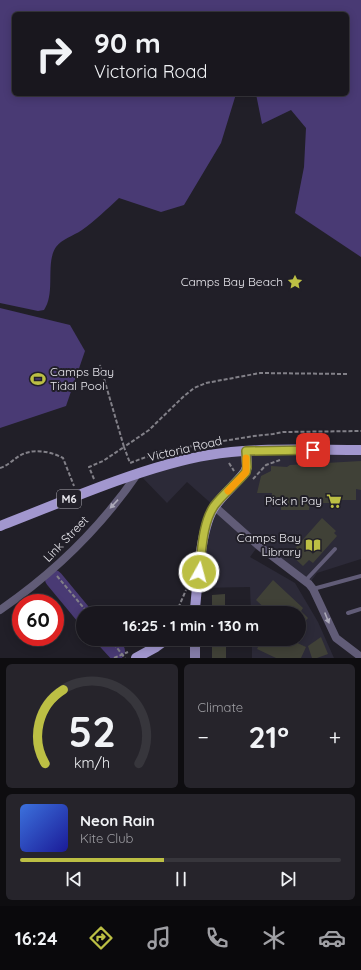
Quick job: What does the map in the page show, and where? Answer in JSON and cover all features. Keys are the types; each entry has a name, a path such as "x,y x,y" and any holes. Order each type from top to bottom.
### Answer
{"main road":[{"name":"Victoria Road","path":"0,526 160,465 209,455 246,451 361,450"},
{"path":"195,606 207,522 214,506 246,472 246,451"},
{"path":"136,658 157,646"}],"street":[{"name":"Link Street","path":"0,610 42,579 58,565 122,496 138,473"},
{"path":"214,506 259,546 306,581 313,589 336,638 353,655 361,658"},
{"path":"195,646 195,658"}],"lane":[{"path":"306,581 335,549"},
{"path":"313,589 361,576"},
{"path":"348,613 361,609"}],"path":[{"path":"100,365 130,463"},
{"path":"94,479 89,467 104,461 149,430 184,396 194,388 206,383 260,373 303,372 347,374"},
{"path":"0,468 4,467 20,456 30,452 40,451 63,458 74,486"},
{"path":"250,482 266,465 281,460"},
{"path":"226,461 231,464 234,470 230,477"},
{"path":"58,577 82,606"},
{"path":"180,606 184,597 187,584"},
{"path":"116,646 125,658"}],"shaded area":[{"path":"0,0 361,0 361,257 295,213 304,167 306,128 291,110 262,124 256,96 349,96 349,12 12,12 12,96 235,96 221,143 184,205 161,212 119,198 87,226 58,244 51,261 48,303 44,310 38,311 0,303"},
{"name":"Camps Bay Tidal Pool","path":"0,308 70,325 85,351 66,406 0,428"},
{"path":"361,450 361,559 317,573 309,584 258,546 250,557 295,583 318,622 334,658 252,658 252,646 306,646 306,606 251,606 250,587 197,588 214,506 187,482 167,503 138,473 209,455"}],"building":[{"path":"361,461 361,490 356,489 356,500 338,500 338,503 310,503 309,510 281,510 281,504 271,504 272,493 257,493 261,476 271,471 271,466 287,467 290,465"},
{"name":"Camps Bay Library","path":"322,518 336,531 334,533 337,536 313,563 309,560 303,566 290,554"},
{"path":"273,580 301,606 262,606 256,600"},
{"path":"225,594 225,606 212,606 212,595"},
{"path":"321,637 328,654 317,658 312,658 308,646"},
{"path":"212,646 226,646 226,658 212,658"},
{"path":"258,646 306,647 301,658 276,658 257,649"}],"waterway":[{"path":"54,579 76,606"},
{"path":"111,646 116,651"}],"slow traffic":[{"path":"228,491 246,472 246,458"}],"place":[{"name":"Camps Bay Beach","path":"295,282"},
{"name":"Camps Bay Tidal Pool","path":"38,379"},
{"name":"Pick n Pay","path":"334,501"},
{"name":"Camps Bay Library","path":"313,545"}],"route":[{"path":"199,572 204,537 210,514 214,506 246,472 246,451 313,450"}]}
